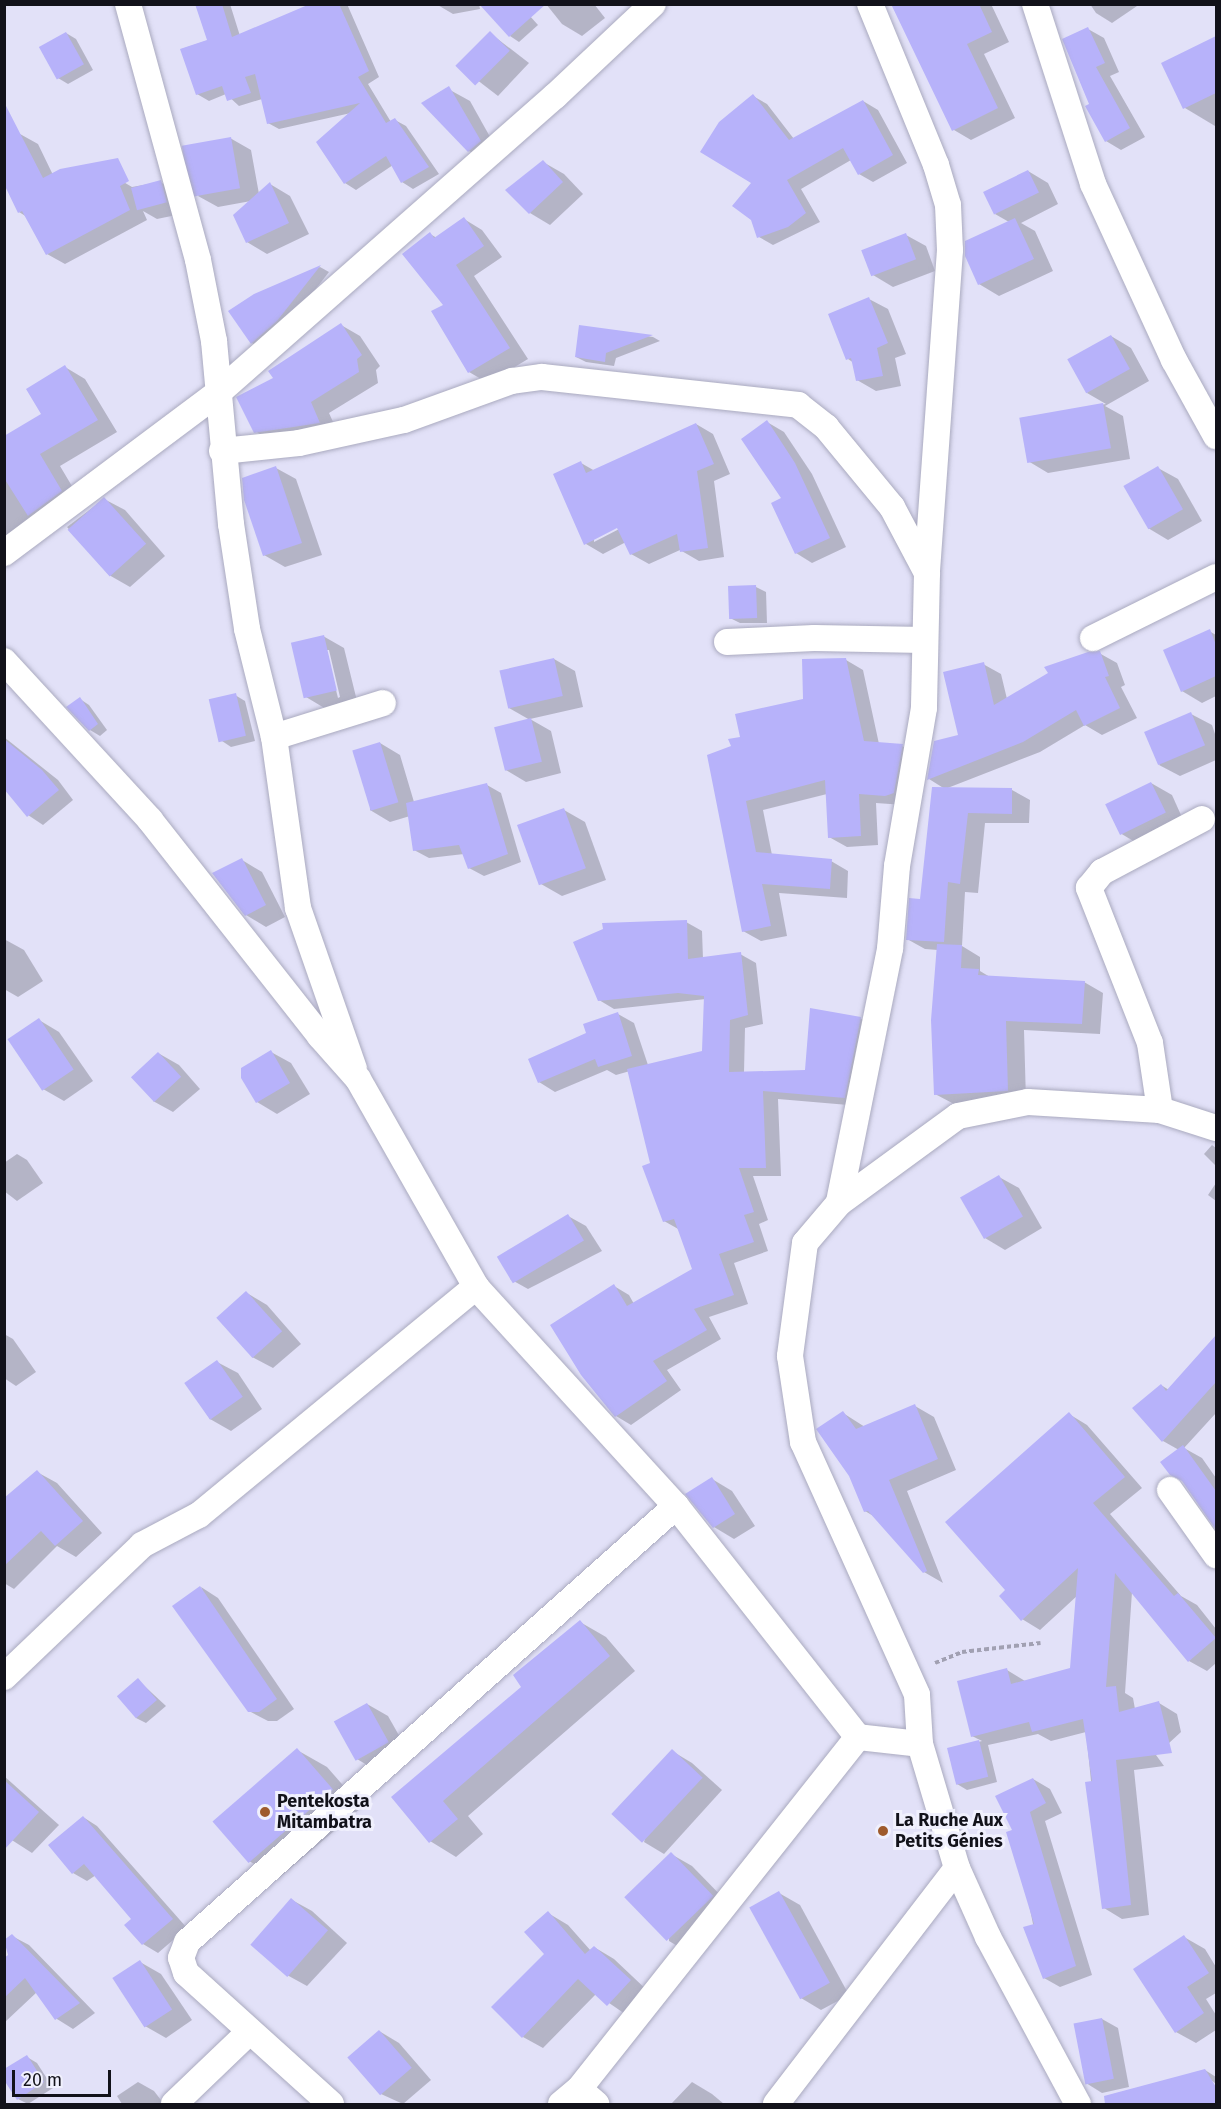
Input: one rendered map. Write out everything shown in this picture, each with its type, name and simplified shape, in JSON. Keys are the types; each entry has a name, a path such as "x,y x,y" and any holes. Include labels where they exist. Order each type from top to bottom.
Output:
{"street":[{"path":"128,4 198,260 214,341 222,451 247,629 274,738 298,908 358,1079"},
{"path":"4,553 218,393 555,96 653,4"},
{"path":"839,1203 890,949 897,866 924,708 927,573 950,249 948,205 936,165 870,4"},
{"path":"1035,4 1093,184 1174,360 1216,436"},
{"path":"222,451 299,443 404,420 512,381 542,377 798,405 826,427 892,507 927,573"},
{"path":"1093,638 1216,577"},
{"path":"727,642 813,638 925,640"},
{"path":"4,661 150,820 358,1079 476,1287 676,1506 858,1737 920,1744"},
{"path":"274,738 382,704"},
{"path":"1160,1110 1150,1043 1089,888 1102,873 1203,819"},
{"path":"1078,2104 988,1937 957,1868 920,1744 917,1695 910,1673 803,1442 790,1356 806,1243 839,1203 958,1116 1028,1102 1160,1110 1216,1128"},
{"path":"4,1677 142,1545 199,1515 476,1287"},
{"path":"1170,1490 1216,1555"},
{"path":"331,2104 186,1973 181,1958 186,1942 676,1506"},
{"path":"579,2099 858,1737"},
{"path":"776,2104 957,1868"},
{"path":"174,2104 250,2031"}],"path":[{"path":"910,1673 962,1652 1040,1643"}],"building":[{"path":"195,4 222,4 232,37 310,4 339,4 369,71 358,77 386,123 395,118 429,167 401,183 386,156 344,184 316,142 360,103 267,124 255,74 245,77 251,93 227,101 222,86 196,95 180,49 207,40"},
{"path":"479,4 546,4 509,37"},
{"path":"891,4 979,4 992,32 967,44 998,108 952,131"},
{"path":"1088,27 1105,63 1096,67 1130,128 1105,142 1085,106 1089,104 1062,39"},
{"path":"490,31 510,51 475,85 455,66"},
{"path":"66,32 84,64 57,79 39,47"},
{"path":"1216,36 1216,93 1183,109 1161,63"},
{"path":"449,86 481,141 468,152 421,103"},
{"path":"753,94 789,140 863,100 893,155 858,175 843,148 787,180 806,213 788,227 757,238 751,220 732,206 751,183 700,152 719,122"},
{"path":"4,102 43,178 60,169 118,158 129,181 120,186 130,210 46,255 22,211 18,213 4,184"},
{"path":"231,137 240,188 191,197 182,146"},
{"path":"543,160 563,182 529,214 505,190"},
{"path":"1028,170 1039,192 994,214 983,192"},
{"path":"161,180 167,202 137,210 131,188"},
{"path":"270,182 289,223 246,243 233,215"},
{"path":"464,217 484,246 456,265 510,348 468,373 431,311 443,305 402,254 430,232 434,238"},
{"path":"1015,218 1034,259 978,285 965,256 965,241"},
{"path":"906,233 916,259 871,276 861,250"},
{"path":"321,265 277,321 251,344 228,311 254,294"},
{"path":"869,297 888,343 877,348 883,376 856,381 851,358 846,360 828,314"},
{"path":"341,323 362,355 357,359 359,372 311,402 320,423 254,433 236,397 273,378 268,371"},
{"path":"579,325 653,335 606,353 605,362 575,357"},
{"path":"1111,335 1130,369 1086,393 1067,359"},
{"path":"65,365 98,420 40,454 62,491 28,516 4,478 4,436 41,414 26,389"},
{"path":"1103,403 1111,448 1027,463 1019,418"},
{"path":"767,420 795,463 830,538 795,554 771,503 781,498 741,439"},
{"path":"696,423 714,464 697,471 708,548 680,552 677,534 630,555 617,528 584,545 553,474 581,461 586,473"},
{"path":"276,466 302,543 263,556 244,500 242,478"},
{"path":"1158,466 1183,509 1148,529 1123,486"},
{"path":"104,497 146,544 110,577 68,530"},
{"path":"756,585 757,618 729,619 728,586"},
{"path":"1210,629 1216,645 1216,676 1181,692 1163,650"},
{"path":"324,635 337,691 304,698 291,643"},
{"path":"1100,651 1109,676 1105,677 1120,708 1084,726 1076,710 1023,742 927,780 934,741 958,735 943,672 984,662 994,705 1048,673 1044,667 1088,652"},
{"path":"554,658 563,696 508,709 499,671"},
{"path":"846,658 864,741 903,744 894,793 885,796 859,794 861,836 828,838 825,780 746,801 756,852 832,859 830,889 762,884 771,926 742,932 707,755 731,746 728,739 740,737 735,714 803,699 802,659"},
{"path":"236,693 246,736 219,742 209,699"},
{"path":"80,697 98,724 89,731 66,707"},
{"path":"1191,712 1205,745 1158,765 1144,732"},
{"path":"531,718 542,762 505,771 494,727"},
{"path":"4,739 42,770 59,790 27,817 4,789"},
{"path":"380,742 398,802 371,811 352,750"},
{"path":"1151,782 1166,813 1120,835 1105,804"},
{"path":"487,783 508,854 468,869 459,845 413,851 406,803"},
{"path":"932,787 1012,788 1012,814 968,813 960,884 948,882 944,942 906,940 909,898 920,899"},
{"path":"564,808 586,868 539,885 517,825"},
{"path":"242,858 266,905 245,916 212,873"},
{"path":"687,920 688,959 741,952 748,1015 730,1020 729,1072 805,1070 810,1008 861,1017 845,1098 763,1091 766,1168 739,1168 754,1212 744,1215 754,1242 719,1254 734,1295 694,1309 707,1330 653,1361 667,1381 615,1417 581,1375 550,1325 614,1284 627,1306 692,1269 674,1219 663,1222 642,1166 650,1163 627,1069 702,1051 704,996 678,993 598,1001 573,942 603,929 602,923"},
{"path":"937,944 962,945 961,968 979,969 978,975 1085,981 1082,1024 1006,1021 1008,1091 934,1095 931,1020"},
{"path":"618,1012 632,1056 598,1067 595,1059 538,1083 528,1059 586,1033 583,1024"},
{"path":"39,1018 74,1069 42,1091 7,1039"},
{"path":"271,1050 290,1083 256,1103 241,1078 241,1068"},
{"path":"158,1052 181,1077 154,1102 131,1077"},
{"path":"999,1175 1023,1217 984,1239 960,1198"},
{"path":"568,1214 584,1241 513,1283 497,1257"},
{"path":"246,1291 282,1331 252,1358 216,1318"},
{"path":"1216,1335 1216,1382 1162,1442 1132,1408 1161,1384 1166,1391"},
{"path":"217,1360 243,1397 210,1420 184,1383"},
{"path":"915,1404 938,1459 889,1480 927,1571 923,1573 868,1511 864,1512 849,1476 816,1429 843,1411 856,1429"},
{"path":"1069,1412 1125,1477 1093,1503 1174,1596 1178,1593 1216,1638 1188,1662 1115,1573 1106,1687 1116,1686 1119,1712 1159,1701 1172,1753 1116,1760 1131,1905 1102,1909 1085,1782 1092,1781 1083,1719 1032,1732 1029,1722 971,1737 957,1681 1007,1668 1011,1684 1070,1668 1078,1568 1021,1621 999,1596 1005,1590 945,1522"},
{"path":"1183,1445 1216,1491 1216,1530 1182,1481 1170,1475 1160,1462"},
{"path":"37,1470 83,1521 55,1546 41,1531 4,1566 4,1498"},
{"path":"712,1477 735,1514 713,1528 685,1494"},
{"path":"200,1586 277,1699 259,1712 248,1712 172,1606"},
{"path":"580,1620 610,1656 443,1801 458,1819 429,1843 391,1797 521,1687 513,1675"},
{"path":"138,1678 157,1700 136,1718 117,1696"},
{"path":"367,1703 389,1742 356,1761 334,1721"},
{"path":"979,1740 988,1777 956,1785 947,1748"},
{"path":"297,1748 333,1790 249,1863 212,1821"},
{"path":"672,1749 703,1778 642,1843 611,1814"},
{"path":"1033,1778 1046,1803 1030,1812 1076,1966 1043,1979 1023,1927 1034,1924 1006,1832 1012,1830 995,1796"},
{"path":"4,1780 39,1812 4,1850"},
{"path":"83,1816 173,1919 142,1945 124,1925 131,1919 84,1864 72,1874 48,1845"},
{"path":"671,1852 713,1896 667,1941 624,1897"},
{"path":"779,1891 830,1983 800,1999 749,1907"},
{"path":"291,1898 328,1930 287,1977 250,1945"},
{"path":"548,1911 585,1954 594,1946 631,1980 607,2006 578,1979 522,2038 491,2007 544,1954 524,1932"},
{"path":"12,1934 80,2003 55,2020 25,1978 4,1998 4,1958 8,1955 4,1940"},
{"path":"1184,1935 1209,1973 1187,1987 1204,2013 1175,2033 1133,1969"},
{"path":"140,1960 172,2009 144,2027 112,1978"},
{"path":"1102,2018 1114,2079 1085,2084 1074,2024"},
{"path":"379,2030 412,2068 380,2095 347,2058"},
{"path":"27,2055 44,2082 17,2100 4,2080 4,2069"},
{"path":"1205,2069 1216,2087 1216,2104 1105,2104 1104,2096"}],"place":[{"name":"Pentekosta Mitambatra","path":"265,1812"},
{"name":"La Ruche Aux Petits Génies","path":"883,1831"}]}
